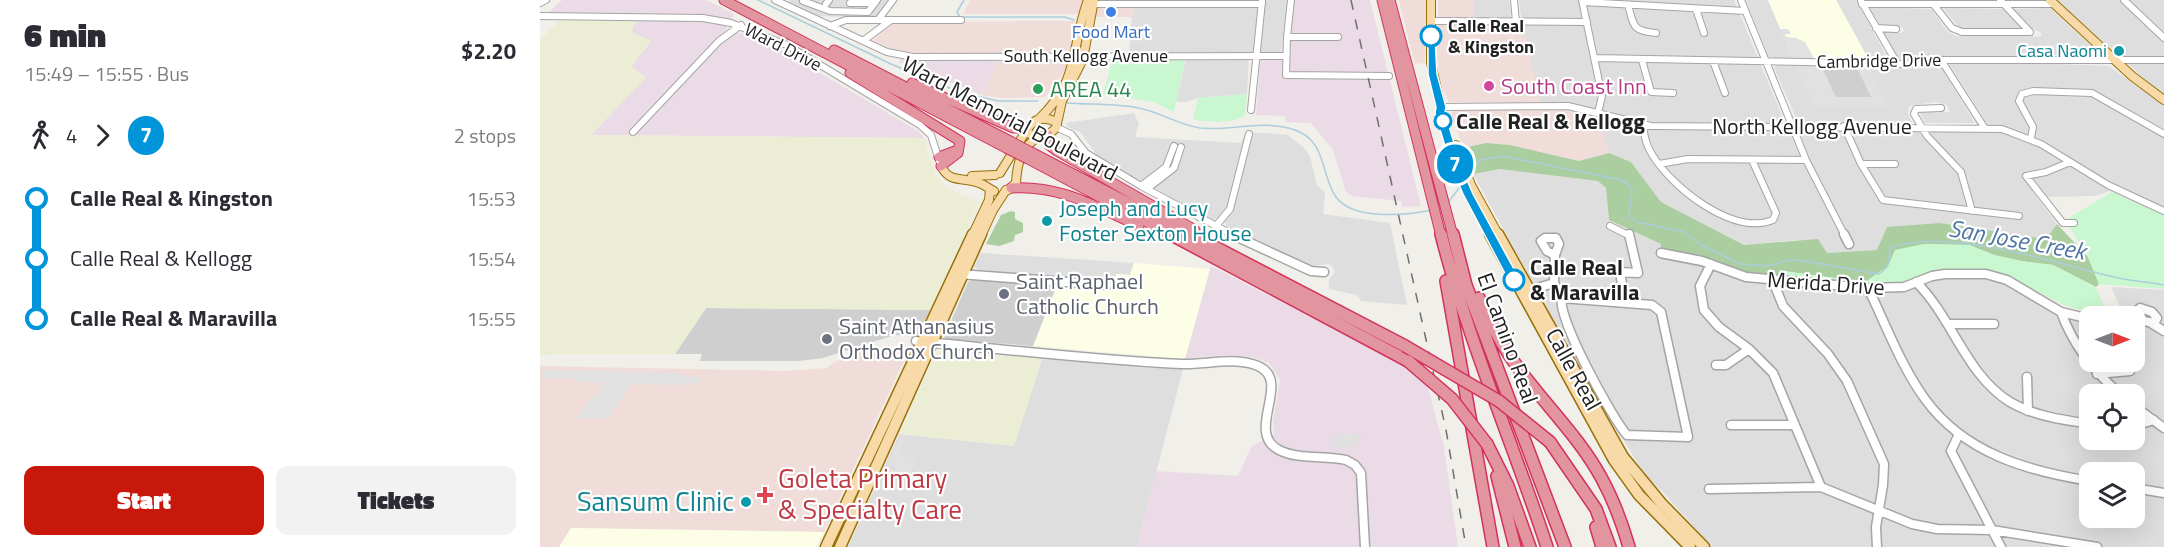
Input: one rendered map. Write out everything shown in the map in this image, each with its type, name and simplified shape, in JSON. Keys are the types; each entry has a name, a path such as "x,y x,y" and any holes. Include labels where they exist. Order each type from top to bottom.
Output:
{"highway":[{"name":"Ward Memorial Boulevard","path":"724,0 823,48"},
{"name":"Ward Memorial Boulevard","path":"738,0 823,48 1029,156 1245,264 1488,391 1522,416 1550,442 1584,492"},
{"name":"El Camino Real","path":"1382,0 1440,213 1446,257 1470,334 1522,470 1547,547"},
{"name":"El Camino Real","path":"1390,0 1436,198"},
{"path":"823,48 1013,128 1026,130"},
{"path":"823,48 826,58 961,143 960,152 942,165"},
{"path":"1050,131 1049,145 1057,151 1181,222 1245,264"},
{"name":"Ward Memorial Boulevard","path":"1029,156 1408,361 1439,386 1487,444"},
{"path":"1008,189 1043,188 1074,196 1198,254 1222,262"},
{"name":"El Camino Real","path":"1440,213 1450,226 1477,314 1565,547"},
{"path":"1450,226 1494,334 1587,453 1613,497 1629,547"},
{"path":"1446,257 1445,276 1493,547"},
{"path":"1487,444 1508,513 1515,547"},
{"path":"1487,444 1508,486 1530,547"},
{"path":"1584,492 1602,547"},
{"path":"1584,492 1596,509 1610,547"}],"main road":[{"name":"Calle Real","path":"1431,0 1431,63 1441,107 1440,113 1461,170 1475,192 1614,460 1639,495 1690,547"},
{"path":"1050,131 1054,108 1075,77 1080,56 1081,20 1091,2"},
{"path":"2052,2 2115,60 2164,100"},
{"path":"1039,119 1054,108"},
{"path":"959,274 989,200 988,181 1009,163 1030,122 1049,118 1050,131"},
{"path":"1026,130 1031,135 1050,131"},
{"path":"826,547 924,342 986,222 995,205 1016,183 1018,160 1031,140 1050,131"},
{"path":"942,165 972,177 1010,173 1016,177"},
{"path":"942,165 946,175 952,178 978,182 997,192 1008,189"},
{"name":"Calle Real","path":"1526,293 1623,457 1661,503 1704,547"},
{"path":"840,547 924,342"}],"street":[{"path":"540,3 546,0"},
{"name":"South Kellogg Avenue","path":"775,0 887,52 913,57 1286,56"},
{"path":"878,20 893,0"},
{"path":"1291,0 1284,73 1288,76 1389,75"},
{"path":"1514,0 1516,22"},
{"path":"1741,0 1806,160 1849,244"},
{"path":"1934,5 1956,31 2032,32 2000,0"},
{"path":"2124,0 2164,38"},
{"path":"790,8 802,1 830,11 868,12 876,1"},
{"path":"850,4 876,1"},
{"path":"1598,113 1602,99 1582,1 1745,11"},
{"path":"1091,2 1262,2 1251,110"},
{"path":"1861,2 2006,6 2052,2"},
{"path":"1861,2 1897,63"},
{"path":"1628,4 1635,28 1641,32 1656,33"},
{"path":"1696,9 1704,33"},
{"name":"Ward Drive","path":"540,16 703,18 759,31 920,125 931,135 942,165"},
{"path":"830,26 846,20 961,20"},
{"path":"863,41 881,30 891,20"},
{"path":"1431,21 1587,22"},
{"path":"633,132 718,41 741,25"},
{"path":"1876,28 1896,29"},
{"path":"1287,38 1338,37"},
{"name":"Cambridge Drive","path":"1594,58 1897,63 1941,60 2164,60"},
{"path":"1642,60 1651,92 1673,93"},
{"path":"1941,60 1984,127"},
{"path":"1713,61 1725,93"},
{"path":"2031,138 2032,127 2019,101 2022,94 2033,91 2092,93 2164,134"},
{"name":"North Kellogg Avenue","path":"1441,107 1564,106 1643,125 1984,127 2012,131 2031,138 2115,189 2164,210"},
{"path":"1941,108 1916,109 1914,114 1921,127 1961,172 1972,211"},
{"path":"1643,125 1645,141 1659,164 1680,187 1726,217 1744,224 1768,223 1773,220 1776,213 1752,160"},
{"path":"1844,126 1861,164 1883,200 2019,216"},
{"path":"1050,131 1071,134 1086,153 1215,227 1311,271 1324,272"},
{"path":"1215,227 1230,209 1249,134"},
{"path":"1144,188 1174,168 1178,147"},
{"path":"1659,164 1688,159 1806,160"},
{"path":"2070,162 2026,176 2063,223 2074,223"},
{"path":"1861,164 1895,164"},
{"path":"1610,226 1630,235 1638,273 1620,272 1625,303"},
{"name":"Merida Drive","path":"1661,254 1711,264 1746,277 1868,288 1887,289 1945,274 1986,274 2007,280 2061,312 2079,316"},
{"path":"1555,255 1555,285 1562,298 1560,304 1566,322 1606,405 1622,432 1627,435 1688,437 1661,312 1652,305 1562,298"},
{"path":"1711,264 1700,286 1704,310 1719,327 1749,349 1777,379 1821,488"},
{"path":"959,274 1107,285"},
{"path":"1773,281 1783,306 1828,354 1847,381 1884,464 1886,477 1877,547"},
{"path":"1916,282 1939,305 1978,373 1994,392 2028,411 2079,422"},
{"path":"1526,293 1555,285"},
{"path":"1868,288 1924,398 1959,434 1976,446 2025,469 2040,474 2079,479"},
{"path":"2145,309 2149,310 2153,320 2164,331"},
{"path":"2061,312 2072,339 2097,374 2108,384"},
{"path":"2153,320 2164,327"},
{"path":"1949,324 1994,324"},
{"path":"924,342 1182,364 1215,362 1256,364 1265,370 1271,382 1265,433 1274,448 1287,454 1348,460 1359,468 1365,547"},
{"path":"1716,365 1726,365 1749,349"},
{"path":"2097,374 2114,372"},
{"path":"2027,377 2028,411"},
{"path":"2145,414 2164,429"},
{"path":"2145,423 2154,420"},
{"path":"1731,425 1795,425"},
{"path":"1959,434 1952,451 2001,547"},
{"path":"1709,489 1821,488 1912,524 1937,529 1992,530 2097,547"},
{"path":"2145,490 2164,493"}],"shaded area":[{"path":"562,0 706,0 734,14 725,31 756,35 918,131 924,138 590,135 646,77 631,67 651,41 632,33 633,26 644,15 547,14"},
{"path":"791,0 889,0 875,18 819,16 787,3"},
{"path":"970,0 1137,0 1132,17 1094,17 1094,14 963,14"},
{"path":"1137,0 1287,0 1281,53 1249,53 1247,94 1176,102 1187,53 1129,53 1132,17"},
{"path":"1287,0 1370,0 1421,206 1403,207 1401,201 1352,196 1346,192 1333,150 1311,123 1285,122 1285,116 1256,115 1260,60 1281,58"},
{"path":"1399,0 1426,0 1425,63 1415,64"},
{"path":"1438,0 1473,0 1473,19 1438,17"},
{"path":"1473,0 1509,0 1511,19 1473,19"},
{"path":"1519,0 1734,0 1788,130 1992,131 1947,60 2109,66 2164,106 2164,207 2112,190 2095,196 2037,197 2057,224 2046,239 1940,223 1877,250 1827,253 1797,240 1744,245 1661,202 1631,162 1609,153 1596,117 1579,112 1542,110 1522,24"},
{"path":"1746,0 1768,0 1793,59 1769,57"},
{"path":"1768,0 1836,0 1869,60 1793,59"},
{"path":"1836,0 1856,0 1888,59 1869,60"},
{"path":"2056,0 2164,0 2164,94 2157,90"},
{"path":"1869,7 1931,9 1948,32 1956,36 2028,35 2037,37 2042,36 2040,32 2033,29 2013,9 2050,8 2101,55 2095,57 1937,56 1902,60 1897,57 1883,31 1901,33 1904,31 1903,28 1880,25"},
{"path":"1943,8 2003,9 2023,28 1960,29"},
{"path":"560,20 638,21 633,26 632,33 651,40 631,67 646,78 591,135 924,138 935,174 947,187 980,202 930,310 706,308 675,354 540,355 540,40"},
{"path":"1075,21 1071,51 1068,52 921,54 891,49 873,40 895,22"},
{"path":"1522,24 1541,103 1449,102 1440,81 1437,60 1438,25"},
{"path":"1780,29 1788,29 1791,34 1785,34 1786,37 1805,42 1814,59 1793,59"},
{"path":"901,59 914,61 998,60 982,95 898,62"},
{"path":"1066,59 1069,61 1063,73 1045,97 1001,98 982,95 998,60"},
{"path":"1938,63 1975,123 1925,123 1919,111 1950,112 1947,105 1935,102 1909,106 1908,113 1912,123 1798,122 1774,68 1777,65 1796,66 1814,106 1888,106 1868,66"},
{"path":"1796,66 1868,66 1889,106 1814,106"},
{"path":"1796,66 1821,66 1836,97 1871,97 1856,66 1868,66 1889,106 1814,106"},
{"path":"1454,110 1559,110 1597,117 1609,153 1579,161 1510,145 1486,143 1463,148 1451,113"},
{"path":"1134,113 1139,124 1135,137 1241,143 1246,132 1288,135 1310,156 1317,186 1325,192 1323,214 1390,223 1407,305 1361,301 1357,295 1329,289 1329,279 1335,272 1332,266 1328,264 1312,266 1226,227 1226,224 1217,219 1213,220 1099,158 1080,132 1068,127 1066,123"},
{"path":"1500,169 1598,181 1606,188 1609,220 1661,244 1846,285 1932,276 1994,276 2061,312 2079,316 2079,372 2145,372 2145,306 2120,306 2111,287 2164,290 2164,547 1712,547 1661,490 1646,477 1583,373 1473,174"},
{"path":"980,253 1134,263 1130,275 1117,274 1114,279 1101,280 980,270 974,267"},
{"path":"1134,263 1210,269 1185,359 1033,346 1057,285 1109,290 1115,285 1116,274 1130,275"},
{"path":"1211,266 1401,363 1426,381 1444,447 1458,547 1137,547 1156,471 1238,476 1252,446 1274,434 1273,421 1280,380 1269,363 1253,357 1224,355 1185,359"},
{"path":"972,280 1057,285 1033,346 944,337 968,282"},
{"path":"706,308 930,310 917,337 895,335 823,358 799,361 700,361 702,354 675,354"},
{"path":"941,351 1042,359 1014,446 899,434 936,353"},
{"path":"859,352 908,352 824,532 571,528 559,547 540,547 540,366 785,371 827,368"},
{"path":"1042,359 1183,369 1137,547 848,547 899,434 1014,446"},
{"path":"545,370 682,373 680,376 701,377 698,383 683,385 633,384 635,380 629,380 633,382 607,419 576,418 591,397 596,397 604,383 577,382 578,379 540,378"},
{"path":"1333,433 1362,435 1354,446 1332,447"},
{"path":"900,439 905,439 898,455 911,456 910,459 916,460 906,482 896,482 897,479 892,478 897,467 887,465"},
{"path":"571,528 824,532 816,547 559,547"}],"green space":[{"path":"1113,59 1185,59 1174,112 1154,102 1103,94"},
{"path":"1247,94 1245,115 1240,118 1220,122 1193,120 1198,98"},
{"path":"1486,143 1510,145 1579,161 1609,153 1631,162 1661,202 1744,245 1818,239 1827,253 1877,250 1887,227 1940,223 2046,239 2057,224 2088,257 2099,284 2096,287 2053,265 1994,255 1969,245 1923,244 1865,282 1783,271 1773,281 1661,259 1661,244 1609,220 1606,188 1598,181 1500,169 1473,174 1463,148"},
{"path":"2112,192 2164,215 2164,289 2099,284 2088,257 2065,220"},
{"path":"1011,211 1015,212 1015,219 1023,223 1023,232 1015,235 1014,241 999,246 986,244 1001,215"},
{"path":"1923,244 1969,245 1994,255 2053,265 2096,287 2104,306 2074,308 1996,271 1994,276 1945,274 1904,287 1773,281 1783,271 1865,282 1888,266 1895,250"}],"waterway":[{"path":"758,0 891,64 957,91 998,101 1038,101"},
{"path":"964,0 957,12 960,17 1065,17 1074,20"},
{"name":"San Jose Creek","path":"1066,103 1134,107 1200,128 1272,125 1295,130 1313,142 1322,159 1331,188 1344,205 1367,213 1381,214 1432,210"},
{"name":"San Jose Creek","path":"1470,172 1480,160 1503,156 1617,179 1628,184 1632,190 1629,216 1637,222 1684,232 1701,245 1741,264 1767,266 1790,260 1804,261 1879,274 1887,267 1891,247 1916,242 1944,242 2002,249 2120,278 2164,285"},
{"name":"San Jose Creek","path":"1447,204 1462,184"}],"railway":[{"path":"1351,0 1446,430 1466,547"}],"bus line":[{"name":"7","path":"1431,36 1432,74 1441,107 1440,113 1456,166 1468,194 1514,280"}],"place":[{"name":"Food Mart","path":"1111,12"},
{"name":"Calle Real & Kingston","path":"1431,36"},
{"name":"Casa Naomi","path":"2119,51"},
{"name":"South Coast Inn","path":"1489,86"},
{"name":"AREA 44","path":"1038,89"},
{"name":"Calle Real & Kellogg","path":"1443,121"},
{"name":"Joseph and Lucy Foster Sexton House","path":"1047,221"},
{"name":"Calle Real & Maravilla","path":"1514,280"},
{"name":"Saint Raphael Catholic Church","path":"1004,294"},
{"name":"Saint Athanasius Orthodox Church","path":"827,339"},
{"name":"Goleta Primary & Specialty Care","path":"765,495"},
{"name":"Sansum Clinic","path":"746,502"}]}
